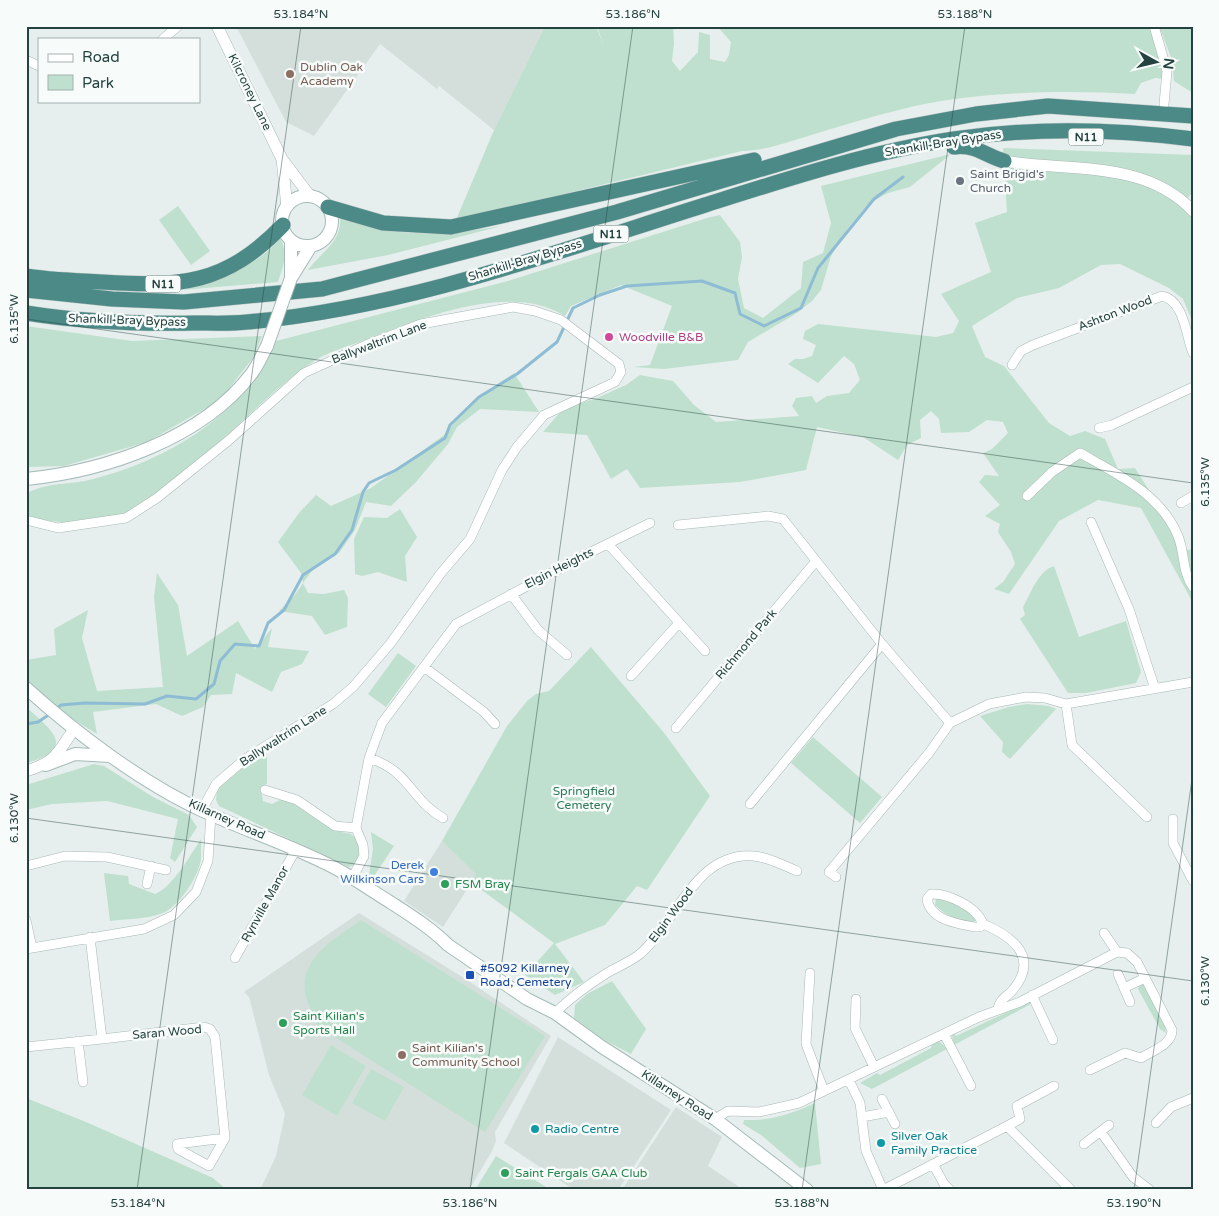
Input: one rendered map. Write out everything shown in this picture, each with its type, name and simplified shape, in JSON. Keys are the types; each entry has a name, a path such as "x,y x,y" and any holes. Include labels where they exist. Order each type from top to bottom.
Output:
{"highway":[{"name":"N11","path":"1048,106 1073,102 1193,106"},
{"name":"Shankill-Bray Bypass","path":"26,290 112,299 184,302 322,289 617,212 896,129 976,114 1048,106 1193,116"},
{"name":"N11","path":"328,207 383,223 451,227 744,164 786,151 896,129"},
{"name":"Shankill-Bray Bypass","path":"26,313 124,322 246,322 371,303 538,257 779,182 905,147 979,136 1056,130 1134,132 1193,140"},
{"name":"N11","path":"1004,161 999,157 1000,147 1002,143 1012,140 1114,137 1193,140"},
{"name":"N11","path":"538,257 570,254 877,161 937,149 968,146 1004,161"},
{"name":"N11","path":"26,276 45,279 144,285 183,283 212,275 242,261 261,248 283,225"}],"main road":[{"path":"291,278 292,240 283,225 286,207 299,197 310,196 319,199 328,207 332,221 331,229 323,241 311,246 302,245 292,240"},
{"path":"26,478 76,472 112,462 150,447 194,424 236,391 253,371 267,346 291,278 311,246"},
{"name":"Killarney Road","path":"26,688 69,725 112,756 206,812 295,850 352,878 437,934 448,945 527,999 543,1005 602,1047 715,1119 808,1190"},
{"path":"46,765 75,754 112,756"}],"street":[{"path":"164,38 178,26"},
{"name":"Kilcroney Lane","path":"217,26 282,159 310,196"},
{"path":"1154,26 1168,70 1164,104"},
{"path":"26,60 38,66"},
{"name":"Kilcroney Lane","path":"282,159 286,207"},
{"path":"1004,161 1133,175 1167,190 1193,211"},
{"name":"Ashton Wood","path":"1012,365 1021,351 1033,345 1162,296 1167,297 1176,306 1193,353"},
{"name":"Ballywaltrim Lane","path":"26,520 58,528 126,518 156,498 228,440 304,373 406,329 453,317 513,308 535,311 562,320 619,364 621,372 615,382 544,415 517,447 502,470 470,539 441,573 390,644 353,687 333,704 245,759 216,784 206,812"},
{"path":"1099,428 1111,426 1193,387"},
{"path":"1027,496 1052,472 1080,453 1126,479 1156,502 1178,536 1187,579 1193,587"},
{"path":"1181,503 1193,496"},
{"path":"678,525 768,516 783,519 882,644 950,723"},
{"path":"1092,522 1129,609 1155,689"},
{"name":"Elgin Heights","path":"352,878 364,856 363,845 356,828 369,758 382,723 456,624 650,523"},
{"name":"Elgin Heights","path":"608,544 705,651"},
{"name":"Richmond Park","path":"676,728 816,561"},
{"name":"Elgin Heights","path":"511,594 538,630 567,655"},
{"path":"631,676 678,623"},
{"path":"750,804 882,644"},
{"path":"424,667 484,712 495,724"},
{"path":"836,877 830,872 929,753 950,723 989,704 1026,697 1045,698 1066,704 1193,682"},
{"path":"1066,704 1072,745 1147,817"},
{"path":"26,770 46,765 58,753 69,725"},
{"path":"369,758 386,763 399,773 428,809 443,818"},
{"path":"265,790 297,800 335,826 356,828"},
{"path":"26,920 29,948 144,929 174,916 196,892 208,861 206,812"},
{"path":"1173,820 1173,843 1193,881"},
{"name":"Rynville Manor","path":"235,958 295,850"},
{"path":"26,866 65,856 107,857 166,870"},
{"name":"Elgin Wood","path":"555,1013 567,1001 639,955 652,941 694,885 721,862 734,856 755,856 797,871"},
{"path":"147,884 151,866"},
{"path":"983,924 980,927 975,927 943,918 933,912 928,899 931,894 948,896 976,914 983,924 1003,932 1016,943 1022,952 1024,966 1020,980 1001,1000 998,1009"},
{"path":"1104,933 1117,952"},
{"path":"90,937 102,1039"},
{"path":"715,1119 728,1111 759,1112 783,1108 849,1080 998,1009 1032,996 1117,952 1127,953 1137,962 1172,1030 1172,1037 1168,1042 1141,1058 1125,1053 1090,1070"},
{"path":"810,973 806,1044 824,1091"},
{"path":"1118,974 1130,1002"},
{"path":"1124,988 1145,978"},
{"path":"1032,996 1053,1040"},
{"path":"856,999 855,1028 874,1067"},
{"name":"Saran Wood","path":"26,1047 204,1027 215,1036 225,1138"},
{"path":"944,1034 971,1086"},
{"path":"78,1042 82,1082"},
{"path":"849,1080 860,1103 866,1151 883,1190 1020,1119 1017,1106 1054,1086"},
{"path":"1156,1123 1171,1107 1193,1098"},
{"path":"882,1099 895,1124"},
{"path":"862,1117 889,1112"},
{"path":"1084,1144 1109,1125"},
{"path":"1007,1126 1071,1190"},
{"path":"1100,1132 1132,1178 1150,1190"},
{"path":"225,1138 209,1166 178,1149 177,1144 225,1138"},
{"path":"933,1164 944,1184 950,1190"}],"shaded area":[{"path":"236,26 545,26 494,130 439,86 437,89 380,44 314,136 286,122"},
{"path":"442,841 477,874 443,927 404,901"},
{"name":"Saint Kilian's Community School","path":"359,913 464,978 551,1036 495,1132 496,1141 492,1151 469,1190 260,1190 276,1156 285,1114 269,1075 249,997 244,992"},
{"path":"558,1037 671,1110 618,1190 574,1190 504,1143"},
{"path":"676,1107 722,1137 708,1166 744,1190 622,1190"}],"green space":[{"path":"545,26 596,26 604,47 597,26 673,26 672,61 680,71 698,52 699,32 710,35 710,59 725,62 729,55 731,42 717,26 1151,26 1162,62 1164,79 1155,78 1141,83 1135,94 1079,92 1019,93 930,103 758,150 742,151 456,220 494,130"},
{"path":"1159,26 1193,26 1193,93 1174,81 1172,60"},
{"path":"1003,148 1193,155 1193,191 1183,205 1193,217 1193,323 1183,299 1169,288 1120,264 1101,265 1059,288 1017,298 972,326 985,357 1004,366 1049,423 1070,436 1085,431 1105,439 1118,469 1135,468 1187,550 1193,549 1193,603 1141,508 1098,500 1059,521 1009,594 994,589 1003,582 1015,564 1011,552 998,532 1000,524 985,516 1000,505 979,482 985,475 999,476 983,453 992,449 1008,433 1003,422 987,420 969,432 941,433 939,419 931,411 920,420 921,438 907,445 898,460 863,437 817,427 806,470 740,482 640,488 627,469 611,479 587,435 543,432 563,409 597,398 626,385 640,375 673,381 694,405 716,422 799,416 792,406 796,398 812,396 816,403 827,396 849,393 860,380 854,364 844,356 818,383 788,364 795,359 812,356 816,345 803,339 805,331 818,324 936,337 953,333 959,321 941,294 991,272 975,223 1007,212"},
{"path":"951,154 910,187 888,193 868,204 849,227 831,256 821,290 812,301 797,313 748,342 738,360 664,369 633,367 650,365 672,306 621,285 571,306 565,316 543,306 518,302 465,307 411,322 333,351 316,360 281,386 226,436 164,487 131,510 102,520 81,522 47,521 26,517 26,494 33,490 41,487 85,481 121,471 149,460 201,431 224,412 244,391 262,367 276,341 508,281 707,218 720,215 740,242 742,257 738,279 744,308 763,318 801,288 803,262 823,253 831,223 821,186"},
{"path":"178,206 210,251 191,265 159,220"},
{"path":"340,215 380,229 400,232 461,232 502,226 388,255 308,270 335,239 340,224"},
{"path":"280,238 285,255 278,282 169,291 214,280 244,267 270,249"},
{"path":"26,326 132,341 262,336 253,358 220,400 147,442 64,466 26,467"},
{"path":"514,373 539,412 480,409 457,427 448,444 416,482 391,506 366,502 355,530 339,553 314,568 303,583 301,573 278,542 299,513 316,495 331,506 371,488 444,435 474,400"},
{"path":"400,509 417,537 405,556 407,582 378,572 362,576 355,574 354,539 364,517 387,518"},
{"path":"1054,566 1079,637 1126,621 1141,672 1136,683 1086,693 1068,693 1020,619 1025,615 1023,607 1039,577"},
{"path":"157,573 178,605 187,656 238,621 255,649 272,628 268,647 309,651 302,664 281,672 272,692 236,673 232,694 211,695 203,707 182,716 156,704 93,712 97,734 53,707 26,680 26,660 56,655 54,629 88,610 82,638 97,691 163,687 154,597"},
{"path":"303,583 308,593 324,594 344,590 348,598 347,627 325,635 312,616 279,611 294,596"},
{"name":"Springfield Cemetery","path":"591,647 665,734 710,796 647,890 637,886 605,925 555,944 584,982 555,995 525,975 554,943 472,883 476,874 442,841 507,726 527,701 536,694 549,691"},
{"path":"398,653 416,666 386,707 368,694"},
{"path":"1027,704 1049,706 1056,709 1010,759 1002,752 1003,742 980,716 1009,707"},
{"path":"26,707 51,731 56,745 52,752 42,758 26,763"},
{"path":"813,737 882,797 860,823 791,763"},
{"path":"262,752 267,755 267,783 261,790 263,801 272,804 282,799 291,802 332,830 351,834 360,842 362,854 354,865 349,867 219,806 216,800 217,789"},
{"path":"94,764 104,766 153,797 189,815 197,827 175,862 170,858 178,819 107,801 52,804 26,810 26,785"},
{"path":"371,832 394,846 372,879 369,875 373,849"},
{"path":"201,839 201,859 196,874 192,883 174,906 154,916 110,921 104,873 128,876 129,884 155,894 161,891 174,878"},
{"path":"940,898 958,905 975,918 976,921 960,921 943,912 935,905 936,899"},
{"path":"361,920 545,1036 485,1132 317,1026 306,997 305,983 307,971 320,951"},
{"path":"612,981 646,1029 631,1054 606,1041 574,1018 575,1005 587,994"},
{"path":"1140,983 1144,985 1165,1025 1166,1033 1160,1029 1138,989"},
{"path":"1031,1001 1033,1003 954,1045 952,1035 955,1034 956,1036"},
{"path":"939,1041 947,1049 872,1089 860,1083 877,1073 880,1075 931,1048 932,1044"},
{"path":"331,1045 366,1066 337,1116 302,1095"},
{"path":"371,1069 404,1087 385,1121 352,1103"},
{"path":"26,1098 86,1122 213,1178 227,1190 26,1190"},
{"path":"815,1103 821,1164 800,1168 761,1135 743,1124 744,1120 781,1116"},
{"name":"Saint Fergals GAA Club","path":"496,1156 551,1190 475,1190"}],"waterway":[{"path":"55,710 61,705 85,703 145,704 167,696 196,699 214,684 220,661 235,644 259,646 268,623 284,610 303,575 335,554 352,530 363,492 369,483 396,470 445,438 450,425 479,397 517,374 557,342 573,308 600,295 627,286 702,281 735,293 740,314 764,326 801,308 818,268 874,199 903,177"},
{"path":"26,724 38,722 50,714"}],"place":[{"name":"Dublin Oak Academy","path":"290,74"},
{"name":"Saint Brigid's Church","path":"960,181"},
{"name":"Woodville B&B","path":"609,337"},
{"name":"Derek Wilkinson Cars","path":"434,872"},
{"name":"FSM Bray","path":"445,884"},
{"name":"#5092 Killarney Road, Cemetery","path":"470,975"},
{"name":"Saint Kilian's Sports Hall","path":"283,1023"},
{"name":"Saint Kilian's Community School","path":"402,1055"},
{"name":"Radio Centre","path":"535,1129"},
{"name":"Silver Oak Family Practice","path":"881,1143"},
{"name":"Saint Fergals GAA Club","path":"505,1173"}]}
